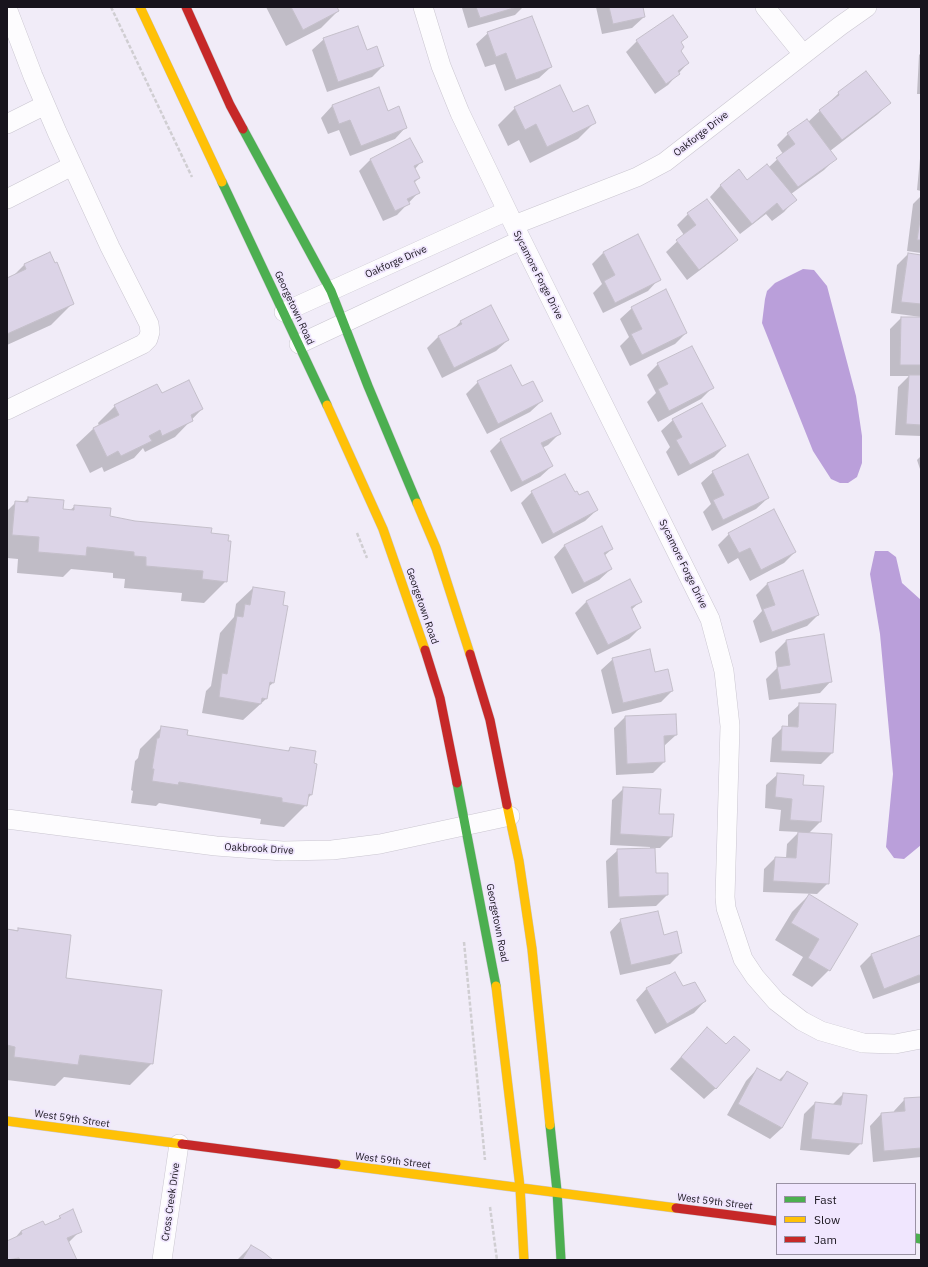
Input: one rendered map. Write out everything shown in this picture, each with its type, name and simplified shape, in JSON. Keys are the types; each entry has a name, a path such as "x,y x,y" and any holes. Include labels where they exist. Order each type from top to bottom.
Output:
{"main road":[{"name":"Georgetown Road","path":"140,7 284,312 383,529 418,626 440,698 467,825 494,966 520,1187 524,1260"},
{"path":"186,7 230,105 331,291 436,548 458,614 490,720 510,816 532,949 557,1191 561,1260"},
{"name":"West 59th Street","path":"7,1121 487,1184 557,1191 776,1221"}],"street":[{"name":"Sycamore Forge Drive","path":"423,7 448,87 514,225 702,600 716,640 724,671 730,726 725,897 726,908 743,959 755,977 776,1001 802,1021 821,1032 863,1043 895,1044 921,1039"},
{"path":"765,7 803,54"},
{"name":"Oakforge Drive","path":"284,312 331,291 514,225 637,177 665,162 803,54 867,7"},
{"path":"7,8 45,105 72,166 149,324 150,336 143,344 7,410"},
{"path":"7,124 45,105"},
{"path":"7,199 72,166"},
{"path":"298,344 344,323 514,225"},
{"name":"Oakbrook Drive","path":"7,819 216,846 283,851 332,850 380,844 510,816"},
{"name":"Cross Creek Drive","path":"162,1260 179,1144"}],"path":[{"path":"111,7 192,178"},
{"path":"356,528 370,565"},
{"path":"463,935 487,1184 497,1260"}],"shaded area":[{"path":"803,269 814,270 827,286 856,396 862,436 862,463 857,477 848,483 840,483 831,479 813,451 762,323 767,291 775,283"},
{"path":"875,551 888,551 896,557 902,583 921,600 921,845 904,859 894,858 886,847 893,774 880,634 870,574"}],"building":[{"path":"291,7 337,7 339,11 303,30"},
{"path":"476,7 517,7 480,18"},
{"path":"609,7 643,7 645,17 613,24"},
{"path":"673,15 688,37 681,42 684,47 681,51 689,63 678,71 680,74 666,84 636,40"},
{"path":"532,16 552,67 516,80 506,53 496,57 487,32"},
{"path":"358,26 367,50 377,46 384,66 338,82 323,38"},
{"path":"866,71 891,103 842,140 819,110 839,95 838,92"},
{"path":"560,85 573,112 588,105 596,123 547,147 536,124 525,130 514,107"},
{"path":"379,87 388,111 399,106 407,128 361,146 350,120 339,124 332,105"},
{"path":"807,119 837,159 798,187 776,158 795,144 787,133"},
{"path":"410,138 423,162 414,166 420,178 414,181 420,193 407,199 410,204 395,211 370,159"},
{"path":"767,164 797,200 783,211 777,203 752,224 720,185 739,169 747,180"},
{"path":"707,199 738,240 699,270 676,240 696,225 687,213"},
{"path":"921,214 921,240 917,240"},
{"path":"638,234 661,280 615,303 604,281 615,275 603,252"},
{"path":"50,252 55,263 57,262 74,304 7,334 7,278 26,269 24,264"},
{"path":"908,253 921,255 921,304 901,302"},
{"path":"666,289 687,333 642,355 631,334 642,329 631,307"},
{"path":"491,305 509,340 454,368 438,336 462,324 460,321"},
{"path":"901,317 921,317 921,365 900,365"},
{"path":"692,346 714,388 669,411 658,389 668,384 657,363"},
{"path":"511,365 522,386 533,381 543,401 498,424 477,381"},
{"path":"909,375 921,375 921,425 906,424"},
{"path":"189,380 203,409 191,415 193,421 162,436 160,430 149,436 152,441 121,456 118,451 107,457 93,428 119,415 114,405 157,384 162,393"},
{"path":"702,403 726,446 690,465 676,440 682,437 672,419"},
{"path":"551,413 561,434 541,443 553,466 522,482 500,439"},
{"path":"748,454 769,498 723,520 713,500 724,495 712,471"},
{"path":"565,474 575,492 577,491 579,495 588,491 598,510 553,534 531,491"},
{"path":"28,497 64,500 63,509 74,510 74,505 111,508 110,516 135,521 212,528 211,533 229,535 228,541 231,541 227,582 202,579 203,571 146,566 146,557 134,556 134,552 87,547 86,556 38,552 39,537 12,535 15,501 28,502"},
{"path":"774,509 796,552 761,570 750,548 739,553 728,533"},
{"path":"602,526 613,549 604,553 612,569 584,583 564,545"},
{"path":"803,570 819,615 772,632 763,609 775,605 767,583"},
{"path":"630,579 642,602 631,607 641,628 608,645 586,601"},
{"path":"253,587 285,592 283,605 288,606 274,683 270,682 267,699 262,698 261,704 219,697 222,673 227,674 237,616 243,617 245,604 250,605"},
{"path":"824,634 832,682 781,690 777,667 790,665 786,640"},
{"path":"650,649 655,672 668,669 673,691 623,703 612,658"},
{"path":"799,703 836,704 833,753 781,751 782,726 798,727"},
{"path":"676,714 677,735 664,736 665,762 627,764 625,716"},
{"path":"161,726 188,730 187,735 289,751 290,747 316,751 314,763 317,764 312,795 309,794 307,806 282,802 282,798 179,782 178,785 152,781 154,769 152,769 157,738 159,738"},
{"path":"777,773 804,775 803,785 824,786 821,822 790,820 792,799 775,797"},
{"path":"623,787 661,789 659,814 674,814 672,837 620,834"},
{"path":"798,832 832,834 829,884 773,881 775,857 796,858"},
{"path":"655,848 656,873 668,873 668,895 619,897 617,849"},
{"path":"809,894 858,924 830,971 808,958 819,939 791,923"},
{"path":"658,911 664,935 677,931 682,953 631,965 620,919"},
{"path":"18,928 71,935 66,978 162,990 153,1064 80,1055 78,1065 14,1057 15,1047 7,1045 7,929 18,931"},
{"path":"921,935 921,976 919,975 884,989 871,954"},
{"path":"675,972 683,986 695,982 706,1001 667,1024 646,988"},
{"path":"707,1027 726,1044 734,1036 750,1050 716,1089 681,1057"},
{"path":"757,1068 781,1081 787,1071 808,1083 782,1128 738,1104"},
{"path":"843,1093 867,1095 862,1144 811,1139 815,1102 841,1105"},
{"path":"921,1097 921,1148 884,1151 881,1113 905,1111 904,1098"},
{"path":"73,1209 82,1232 67,1238 77,1260 20,1260 19,1258 7,1260 7,1241 22,1234 21,1231 43,1221 45,1225 61,1218 59,1216"},
{"path":"251,1245 263,1252 273,1260 242,1260"}],"traffic: fast":[{"path":"243,129 331,291 368,386 417,503"},
{"path":"222,182 327,405"},
{"path":"457,783 496,986"},
{"path":"550,1125 557,1191 561,1260"},
{"path":"916,1238 921,1239"}],"traffic: slow":[{"path":"140,7 222,182"},
{"path":"327,405 383,529 425,650"},
{"path":"417,503 436,548 470,654"},
{"path":"507,805 519,861 532,949 550,1125"},
{"path":"496,986 520,1187 524,1260"},
{"path":"7,1121 182,1144"},
{"path":"336,1164 676,1208"}],"traffic: jam":[{"path":"186,7 230,105 243,129"},
{"path":"425,650 440,698 457,783"},
{"path":"470,654 490,720 507,805"},
{"path":"182,1144 336,1164"},
{"path":"676,1208 776,1221"}]}
